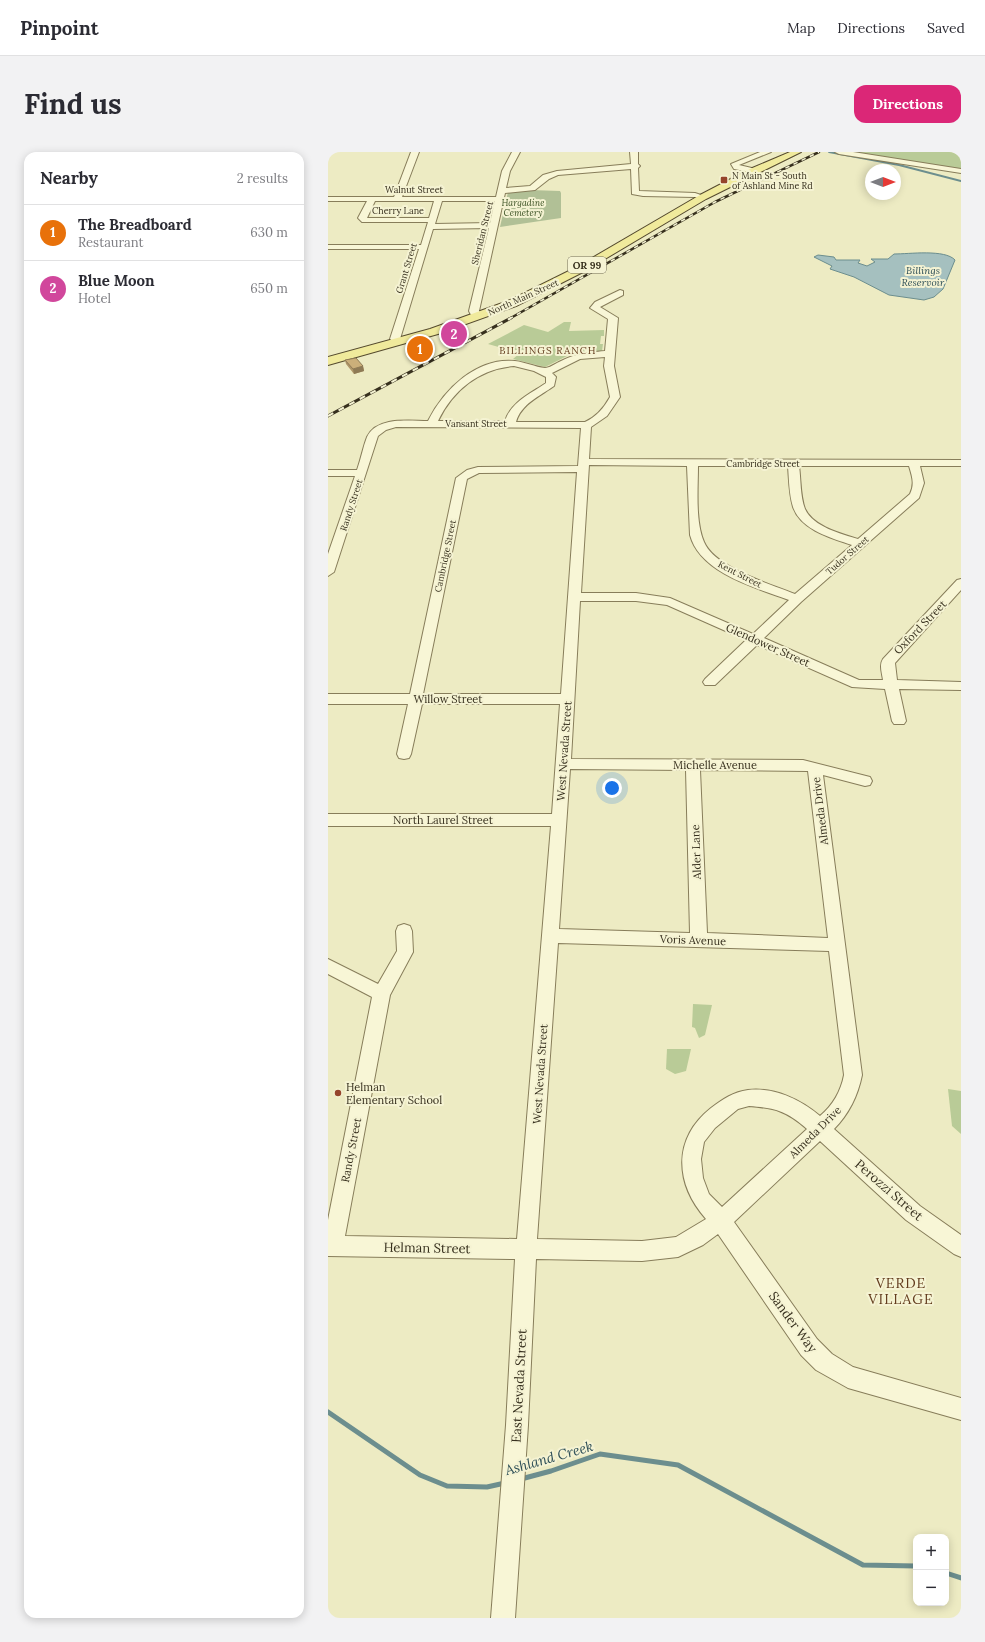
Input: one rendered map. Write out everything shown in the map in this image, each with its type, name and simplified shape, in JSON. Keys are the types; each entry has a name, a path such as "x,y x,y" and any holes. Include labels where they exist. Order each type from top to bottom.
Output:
{"main road":[{"name":"OR 99","path":"750,171 786,152"},
{"name":"OR 99","path":"750,171 797,152"},
{"name":"North Main Street","path":"328,361 398,342 479,316 538,292 703,197 708,192 750,171"}],"street":[{"path":"397,199 415,152"},
{"name":"Sheridan Street","path":"479,316 474,313 493,225 506,170 516,152"},
{"path":"634,152 636,166 634,190 637,193 703,197"},
{"path":"750,171 737,167 735,164 767,152"},
{"path":"839,152 961,171"},
{"name":"Walnut Street","path":"328,199 439,199 501,195 532,188 546,177 557,173 636,166"},
{"name":"Cherry Lane","path":"372,199 363,219 430,224"},
{"name":"Grant Street","path":"398,342 394,339 422,247 439,199"},
{"path":"430,224 493,225"},
{"path":"328,247 422,247"},
{"path":"586,425 604,413 615,397 610,373 609,354 613,318 594,308 598,304 620,293"},
{"path":"546,372 578,356 609,354"},
{"path":"432,423 441,404 455,389 492,366 516,363 546,372 550,377 551,384 523,402 516,411 510,423"},
{"name":"Vansant Street","path":"371,438 376,430 389,424 510,423 586,425"},
{"name":"West Nevada Street","path":"526,1249 568,699 586,425"},
{"name":"Randy Street","path":"328,572 371,445 371,438"},
{"name":"Cambridge Street","path":"404,754 462,478 471,472 478,470 692,462 961,463"},
{"name":"Kent Street","path":"692,462 696,535 701,549 713,560 736,574 797,599"},
{"path":"793,463 800,511 807,519 831,533 860,544"},
{"name":"Tudor Street","path":"710,682 797,599 915,496 918,491 919,480 913,463"},
{"path":"328,473 362,473"},
{"name":"Oxford Street","path":"898,721 888,671 888,662 961,583"},
{"name":"Glendower Street","path":"575,597 636,597 670,602 852,682 862,685 961,686"},
{"name":"Willow Street","path":"328,699 568,699"},
{"name":"Michelle Avenue","path":"563,764 803,765 865,781"},
{"name":"Alder Lane","path":"693,764 699,940"},
{"name":"Almeda Drive","path":"526,1249 666,1250 678,1247 696,1238 721,1221 834,1116 844,1102 850,1090 853,1075 815,768"},
{"name":"North Laurel Street","path":"328,820 558,820"},
{"name":"Randy Street","path":"330,1246 381,994 405,952 404,931"},
{"name":"Voris Avenue","path":"550,936 836,945"},
{"path":"328,966 381,994"},
{"name":"Perozzi Street","path":"721,1221 700,1195 693,1178 690,1166 695,1139 713,1116 732,1102 749,1098 763,1099 790,1105 812,1121 913,1213 961,1247"},
{"name":"Sander Way","path":"721,1221 796,1331 824,1362 848,1377 961,1409"},
{"name":"Helman Street","path":"330,1246 526,1249"},
{"name":"East Nevada Street","path":"503,1618 526,1249"}],"green space":[{"path":"855,152 961,152 961,169 953,168"},
{"name":"Hargadine Cemetery","path":"530,190 560,191 561,218 500,227 508,192"},
{"path":"564,322 571,322 569,331 604,330 604,336 601,336 600,344 603,344 602,351 573,353 545,367 513,359 520,353 488,344 524,325 548,332"},
{"path":"693,1004 712,1005 705,1035 699,1038 695,1028 692,1027"},
{"path":"667,1049 691,1049 686,1071 675,1074 666,1069"},
{"path":"948,1089 961,1091 961,1134 952,1126"}],"water":[{"name":"Billings Reservoir","path":"935,253 943,254 955,260 943,289 934,297 924,300 889,295 854,277 830,269 832,266 814,257 818,255 834,257 836,260 860,260 858,263 867,266 875,262 871,259 888,259 894,254"}],"building":[{"path":"356,358 363,366 353,369 345,360"}],"waterway":[{"path":"829,152 899,165 961,181"},
{"name":"Ashland Creek","path":"328,1412 420,1475 447,1486 487,1487 505,1483"},
{"name":"Ashland Creek","path":"521,1479 551,1471 600,1454 678,1465 863,1565 913,1566"},
{"name":"Ashland Creek","path":"949,1574 961,1578"}],"railway":[{"path":"509,319 715,202 819,152"},
{"path":"328,416 511,318"}],"place":[{"name":"N Main St - South of Ashland Mine Rd","path":"724,180"},
{"name":"Blue Moon","path":"454,334"},
{"name":"The Breadboard","path":"420,349"},
{"name":"Helman Elementary School","path":"338,1093"}],"district":[{"name":"BILLINGS RANCH","path":"548,350"},
{"name":"VERDE VILLAGE","path":"901,1292"}]}
